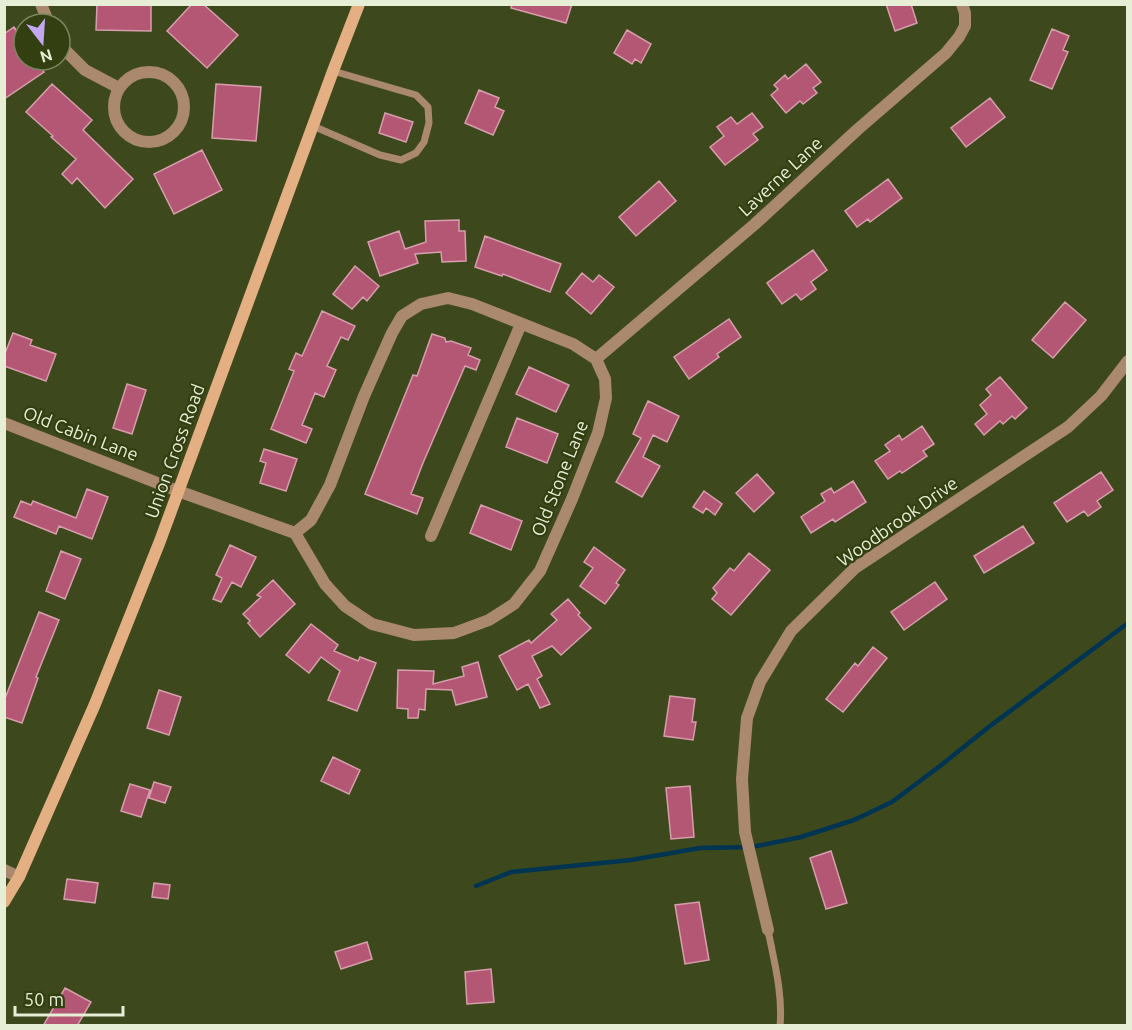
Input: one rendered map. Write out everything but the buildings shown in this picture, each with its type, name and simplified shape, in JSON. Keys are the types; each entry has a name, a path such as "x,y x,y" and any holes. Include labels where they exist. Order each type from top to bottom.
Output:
{"main road":[{"name":"Union Cross Road","path":"4,902 19,877 95,704 160,541 359,4"}],"street":[{"name":"Laverne Lane","path":"596,359 755,224 856,130 946,52 965,26 962,4"},
{"path":"72,57 85,70 119,88"},
{"path":"148,72 169,78 182,96 184,108 182,119 176,129 156,141 133,138 117,122 114,110 119,88 137,74 148,72"},
{"path":"178,491 295,533 311,520 330,485 364,396 392,333 402,316 421,304 448,298 472,304 573,344 596,359"},
{"path":"431,536 520,324"},
{"name":"Old Stone Lane","path":"295,533 325,585 345,606 372,624 414,635 454,633 489,620 514,604 540,571 572,500 598,433 606,398 605,379 596,359"},
{"name":"Woodbrook Drive","path":"768,930 745,832 742,779 747,718 760,682 791,631 855,568 1068,427 1101,396 1128,361"},
{"name":"Old Cabin Lane","path":"4,423 178,491"},
{"path":"4,870 19,877"}],"lane":[{"path":"313,126 380,155 401,160 416,153 424,142 429,123 428,107 416,95 333,71"},
{"path":"768,930 776,975 780,1026"}],"waterway":[{"path":"476,886 511,872 631,860 700,848 752,847 801,837 854,820 892,802 1128,623"}]}
